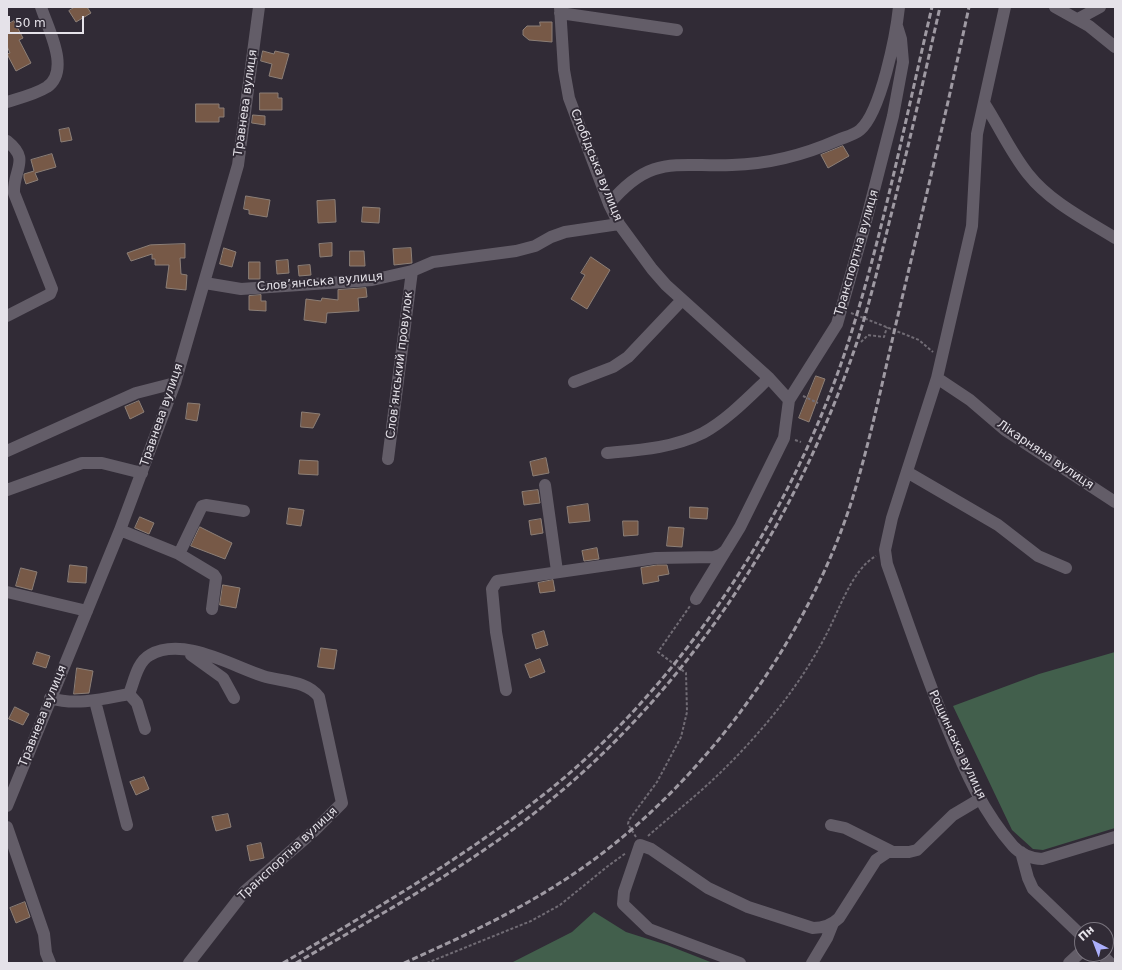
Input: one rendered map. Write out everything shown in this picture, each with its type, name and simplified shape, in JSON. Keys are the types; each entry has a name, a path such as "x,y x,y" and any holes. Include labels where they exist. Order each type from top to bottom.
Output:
{"street":[{"path":"7,102 46,88 57,75 59,62 41,7"},
{"name":"Травнева вулиця","path":"7,806 120,530 175,383 238,165 259,7"},
{"name":"Транспортна вулиця","path":"696,599 728,548 784,438 791,396 837,324 847,292 893,116 903,62 901,39 897,26 899,7"},
{"path":"885,550 892,518 938,378 972,226 977,134 1005,7"},
{"path":"1055,7 1089,26 1115,47"},
{"path":"1078,19 1100,7"},
{"path":"560,10 677,30"},
{"name":"Слобідська вулиця","path":"560,10 564,70 570,98 609,204 619,224 652,269 682,300 791,396"},
{"path":"609,204 622,188 639,175 650,170 680,164 732,165 771,162 837,140 860,130 868,120 888,64 897,26"},
{"path":"984,103 1024,168 1038,185 1075,214 1115,238"},
{"path":"7,141 18,151 20,157 14,186 16,199 52,289 50,294 7,316"},
{"name":"Слов’янська вулиця","path":"205,283 241,288 372,280 412,271 433,262 516,251 535,246 551,237 565,232 619,224"},
{"name":"Слов’янський провулок","path":"388,459 412,271"},
{"path":"574,382 613,367 628,357 682,300"},
{"path":"607,453 657,448 703,433 723,419 769,378"},
{"name":"Лікарняна вулиця","path":"938,378 970,400 1005,430 1115,502"},
{"path":"7,451 136,393 175,383"},
{"path":"7,490 82,463 102,463 142,473"},
{"path":"907,472 998,525 1038,556 1066,568"},
{"path":"545,485 557,571"},
{"path":"179,554 202,506 206,505 244,511"},
{"path":"120,530 179,554 216,578 212,609"},
{"path":"506,690 496,632 493,586 500,579 656,558 714,557 720,555 728,548"},
{"name":"Рощинська вулиця","path":"885,550 887,564 930,687 966,772 980,799 1013,846 1021,852 1032,889 1074,928"},
{"path":"7,592 87,611"},
{"path":"129,694 142,663 149,655 166,649 184,650 203,662 223,678 234,698"},
{"name":"Транспортна вулиця","path":"184,650 230,662 263,676 303,685 315,692 318,697 329,738 342,803 314,831 245,891 189,963"},
{"path":"50,698 69,702 95,701 129,694"},
{"path":"129,694 137,703 145,729"},
{"path":"95,701 126,825"},
{"path":"812,963 827,938 833,923 845,910 876,860 888,852 909,852 921,848 941,826 954,815 980,799"},
{"path":"831,825 852,831 893,852"},
{"path":"7,827 44,934 46,954 50,963"},
{"path":"1021,852 1034,859 1042,859 1115,837"},
{"path":"740,963 649,930 623,904 624,892 643,842 708,888 748,907 813,928 822,927 833,923"}],"path":[{"path":"844,310 919,340 928,349"},
{"path":"861,342 868,335 884,337 887,327"},
{"path":"791,396 818,403"},
{"path":"427,963 531,921 560,905 608,866 643,842 724,770 764,725 800,678 826,636 858,573 870,559 885,550"},
{"path":"643,842 628,824 629,820 657,782 670,760 680,738 687,712 686,673 658,652 696,599"}],"green space":[{"path":"1115,652 1115,828 1043,850 1033,849 1012,830 953,706 1039,674"},
{"path":"594,912 626,932 667,945 713,963 511,963 572,932"}],"building":[{"path":"75,7 87,7 91,13 76,22 69,11"},
{"path":"14,21 23,38 19,40 31,63 16,71 7,54 10,53 7,46 7,25"},
{"path":"540,22 552,22 552,42 529,40 523,35 523,30 527,26 540,26"},
{"path":"263,51 274,54 275,51 289,54 282,79 269,76 272,64 261,61"},
{"path":"260,93 278,93 278,98 282,98 282,110 260,110"},
{"path":"196,104 219,104 219,108 224,108 224,117 219,117 219,122 196,122"},
{"path":"253,115 265,116 265,125 252,123"},
{"path":"69,128 72,140 61,142 59,130"},
{"path":"843,146 849,156 828,168 821,155"},
{"path":"52,154 56,167 35,173 38,180 26,184 24,174 34,171 31,160"},
{"path":"246,196 270,200 267,217 249,214 249,210 244,209"},
{"path":"335,200 336,222 318,223 317,201"},
{"path":"363,207 380,208 379,223 362,222"},
{"path":"332,243 332,256 320,257 319,244"},
{"path":"185,244 185,258 180,258 181,274 187,275 186,290 166,288 169,265 155,265 155,259 152,259 152,254 131,261 127,253 150,245"},
{"path":"224,248 236,252 232,267 220,264"},
{"path":"411,248 412,263 394,265 393,249"},
{"path":"350,251 364,251 365,266 350,266"},
{"path":"591,257 610,270 587,309 571,299 585,275 581,273"},
{"path":"288,260 289,273 277,274 276,261"},
{"path":"249,262 260,262 260,279 249,279"},
{"path":"310,265 311,275 299,276 298,266"},
{"path":"366,288 367,297 358,298 359,311 327,313 326,323 304,320 306,299 321,301 322,298 338,300 338,290"},
{"path":"261,295 261,301 266,301 266,311 249,310 249,296"},
{"path":"816,376 825,379 809,422 799,418"},
{"path":"139,401 144,412 130,419 125,407"},
{"path":"188,403 200,404 197,421 186,419"},
{"path":"302,412 320,414 313,428 301,427"},
{"path":"546,458 549,473 533,476 530,462"},
{"path":"300,460 318,461 318,475 299,474"},
{"path":"538,490 540,503 524,505 522,492"},
{"path":"588,504 590,521 569,523 567,507"},
{"path":"690,507 708,508 707,519 690,518"},
{"path":"289,508 304,510 301,526 287,524"},
{"path":"140,517 154,523 149,534 135,528"},
{"path":"541,519 543,533 531,535 529,521"},
{"path":"623,521 638,521 638,535 624,536"},
{"path":"200,527 232,543 225,559 191,546"},
{"path":"669,527 684,528 682,547 667,546"},
{"path":"597,548 599,559 584,561 582,551"},
{"path":"70,565 87,567 86,583 68,582"},
{"path":"667,565 669,574 658,576 659,581 643,584 641,568"},
{"path":"21,568 37,572 32,590 16,586"},
{"path":"553,580 555,591 540,593 538,583"},
{"path":"223,585 240,588 236,608 220,605"},
{"path":"544,631 548,645 536,649 532,635"},
{"path":"321,648 337,650 334,669 318,667"},
{"path":"37,652 50,656 46,668 33,664"},
{"path":"540,659 545,672 530,678 525,665"},
{"path":"77,668 93,671 89,693 74,694"},
{"path":"15,707 29,714 23,725 9,719"},
{"path":"144,777 149,789 136,795 130,782"},
{"path":"228,814 231,827 216,831 212,817"},
{"path":"261,843 264,858 250,861 247,846"},
{"path":"25,902 30,917 16,923 10,908"}],"railway":[{"path":"283,963 414,885 477,844 538,799 591,754 640,704 686,649 728,591 765,530 798,466 827,402 850,337 874,255 932,7"},
{"path":"296,963 446,875 476,856 532,815 588,768 639,716 686,661 729,602 768,541 802,477 832,410 857,342 875,281 897,193 940,7"},
{"path":"404,963 527,903 566,879 613,845 658,805 701,761 740,713 775,662 806,609 832,555 852,500 877,406 969,7"}]}
